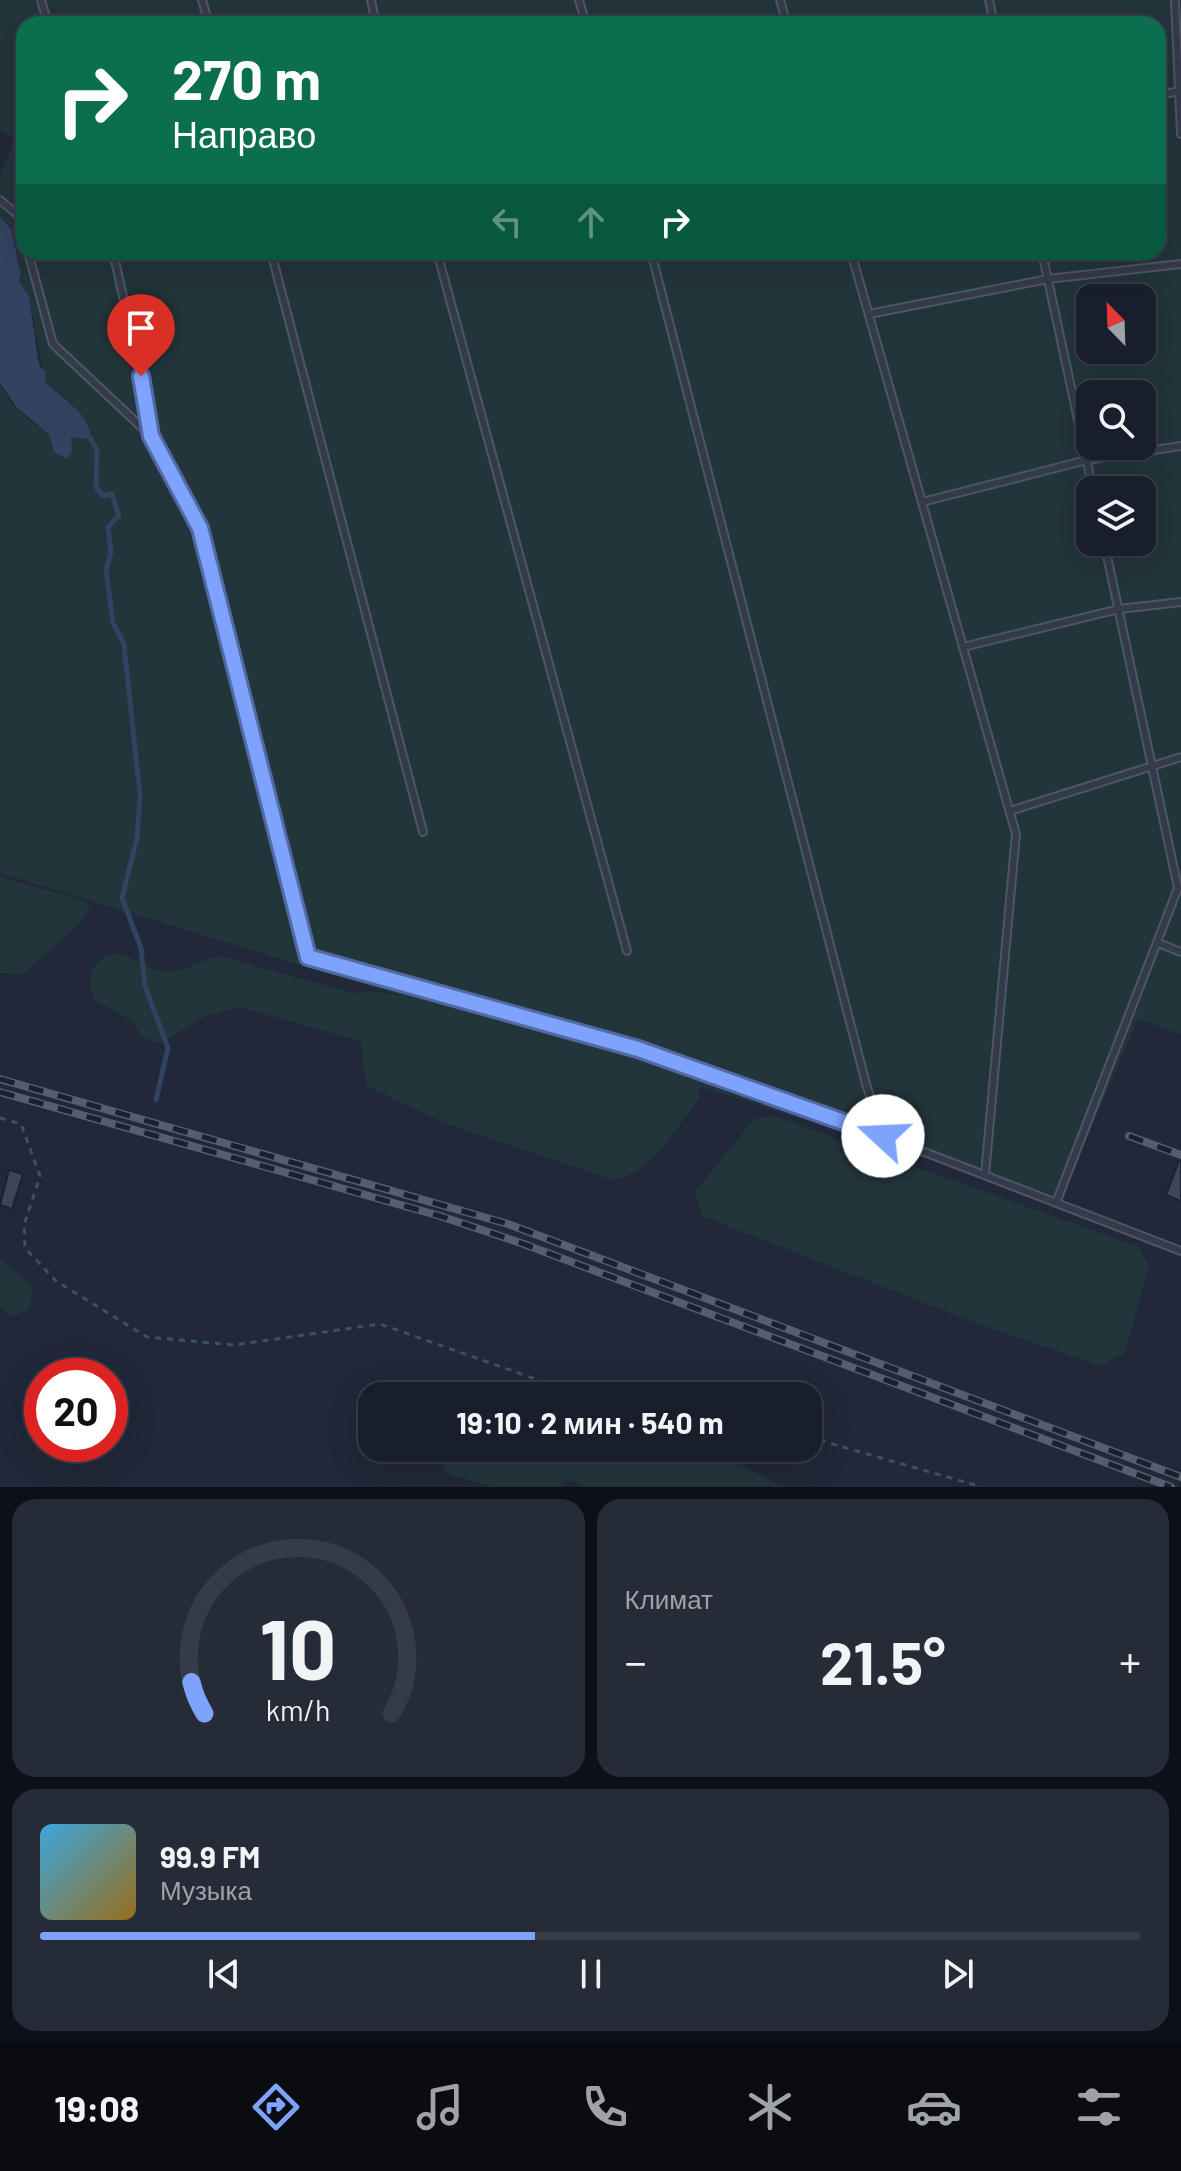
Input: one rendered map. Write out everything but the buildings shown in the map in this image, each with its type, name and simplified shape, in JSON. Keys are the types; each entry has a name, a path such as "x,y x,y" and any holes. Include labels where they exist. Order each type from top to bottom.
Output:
{"lane":[{"path":"1175,0 1181,134"},
{"path":"0,200 16,213"},
{"path":"30,260 53,344 151,436 200,528 308,957 638,1049 883,1136 1181,1251"},
{"path":"115,260 148,407 151,436"},
{"path":"273,260 423,832"},
{"path":"439,260 627,951"},
{"path":"653,260 866,1084 883,1136"},
{"path":"853,260 1016,834 985,1175"},
{"path":"1044,260 1076,409"},
{"path":"869,314 1048,279 1181,264"},
{"path":"1156,450 1181,446"},
{"path":"922,502 1087,460 1090,476"},
{"path":"1056,1203 1178,888 1107,556"},
{"path":"963,647 1119,609 1181,602"},
{"path":"1010,811 1181,757"},
{"path":"1158,943 1181,952"}],"path":[{"path":"0,1118 21,1124 40,1176 24,1225 25,1248 56,1281 147,1337 234,1345 380,1324 544,1382"},
{"path":"822,1441 982,1487"}],"green space":[{"path":"0,0 1181,0 1181,1034 1138,1019 1061,1199 700,1087 699,1099 662,1148 640,1169 613,1180 452,1126 368,1087 360,1041 239,1007 206,1016 160,1043 142,1037 133,1021 95,1000 91,973 105,956 123,955 151,968 171,972 220,956 354,993 371,991 402,996 0,873 0,383 12,404 29,420 49,431 71,437 82,417 45,381 29,297 19,280 19,260 1166,260 1166,16 16,16 16,248 11,229 0,217 0,177 14,139 0,131"},
{"path":"0,877 86,901 90,909 76,927 22,975 0,973"},
{"path":"774,1116 1139,1247 1149,1266 1125,1353 1100,1366 968,1320 702,1216 695,1192 754,1119"},
{"path":"0,1258 33,1288 29,1309 13,1317 0,1307"},
{"path":"440,1462 733,1462 784,1487 583,1487 569,1479 560,1487 492,1487 446,1473"}],"water":[{"path":"0,217 11,229 21,274 19,280 29,297 38,359 45,371 45,381 80,413 91,439 71,437 72,451 67,459 54,452 49,434 17,408 0,383"}],"waterway":[{"path":"91,439 97,451 96,487 103,496 112,494 119,516 108,527 111,552 106,569 113,623 124,644 140,796 137,838 122,898 141,948 145,986 168,1048 156,1100"}],"railway":[{"path":"0,1079 508,1224 1181,1477"},
{"path":"0,1092 440,1216 521,1243 1171,1487"},
{"path":"1129,1136 1181,1155"}],"route":[{"path":"141,376 151,436 200,528 308,957 638,1049 883,1136"}]}
